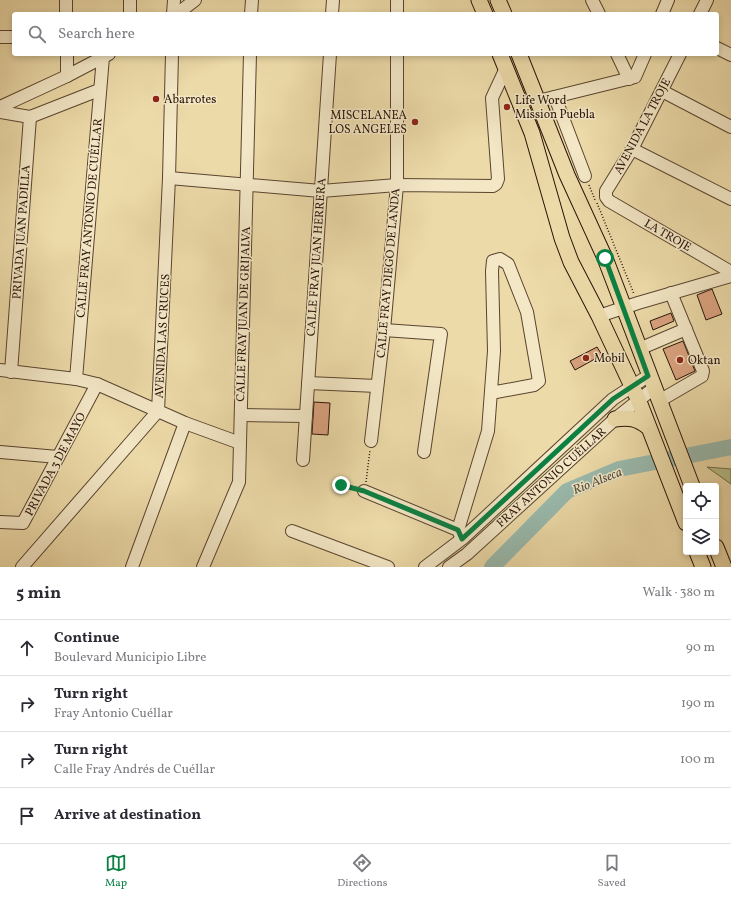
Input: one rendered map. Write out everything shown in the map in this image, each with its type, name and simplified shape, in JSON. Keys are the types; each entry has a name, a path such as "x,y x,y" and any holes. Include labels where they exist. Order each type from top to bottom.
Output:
{"main road":[{"path":"479,0 484,12"},
{"path":"498,0 503,12"},
{"path":"520,56 567,175 594,230 690,481"},
{"path":"503,61 532,133 562,238 571,262 599,316 635,392 684,519"},
{"path":"614,419 628,417 636,419 648,427"},
{"path":"719,554 724,567"},
{"path":"698,555 703,567"}],"street":[{"path":"66,0 66,12"},
{"path":"130,0 130,12"},
{"path":"173,12 174,0"},
{"path":"179,12 194,0"},
{"path":"251,12 252,0"},
{"path":"332,12 333,0"},
{"path":"397,0 397,12"},
{"path":"592,0 597,12"},
{"path":"663,12 668,0"},
{"path":"701,12 707,0"},
{"path":"0,37 12,37"},
{"path":"719,49 731,55"},
{"path":"67,56 67,76"},
{"path":"0,107 106,56"},
{"name":"CALLE FRAY ANTONIO DE CUÉLLAR","path":"76,379 100,90 106,56"},
{"name":"AVENIDA LAS CRUCES","path":"22,567 158,411 169,178 172,56"},
{"name":"CALLE FRAY JUAN DE GRIJALVA","path":"204,567 239,482 250,56"},
{"name":"CALLE FRAY JUAN HERRERA","path":"303,460 330,56"},
{"name":"CALLE FRAY DIEGO DE LANDA","path":"371,441 384,330 397,185 397,56"},
{"path":"618,56 629,79"},
{"path":"538,101 636,77 644,56"},
{"name":"AVENIDA LA TROJE","path":"606,197 606,191 632,150 679,56"},
{"path":"169,178 321,191 397,185 496,184 498,179 492,98 503,61"},
{"path":"0,112 30,117 100,90"},
{"path":"662,91 731,127"},
{"path":"554,97 586,176"},
{"name":"PRIVADA JUAN PADILLA","path":"5,371 30,117"},
{"path":"632,150 731,199"},
{"name":"LA TROJE","path":"606,197 609,201 731,272"},
{"path":"364,491 460,534 488,431 494,351 492,271 493,260 500,259 508,264 527,312 539,381 534,385 491,393"},
{"path":"599,316 731,276"},
{"path":"639,349 686,329 671,293"},
{"name":"FRAY ANTONIO CUÉLLAR","path":"425,567 460,534 613,399 635,392 702,376 703,371 686,329"},
{"path":"384,330 441,334 424,452"},
{"path":"5,371 76,379 97,384 185,423 240,443"},
{"path":"308,383 377,386"},
{"name":"PRIVADA 3 DE MAYO","path":"0,522 23,523 97,384"},
{"name":"FRAY ANTONIO CUÉLLAR","path":"449,567 467,554 614,419 635,392"},
{"path":"241,415 306,416"},
{"path":"132,567 185,423"},
{"path":"0,452 58,457"},
{"path":"292,531 388,567"}],"path":[{"path":"586,176 638,303"},
{"path":"341,485 364,491 371,441"}],"green space":[{"path":"707,467 731,469 731,484"}],"building":[{"path":"712,289 722,314 706,320 697,295"},
{"name":"Oktan","path":"671,313 674,321 653,330 650,321"},
{"name":"Oktan","path":"683,341 695,371 676,380 663,349"},
{"name":"Mobil","path":"597,347 602,355 575,370 570,361"},
{"path":"314,402 330,403 328,435 312,434"}],"waterway":[{"name":"Rio Alseca","path":"492,567 567,491 619,469 731,447"}],"place":[{"name":"Abarrotes","path":"156,99"},
{"name":"Life Word Mission Puebla","path":"507,107"},
{"name":"MISCELANEA LOS ANGELES","path":"415,122"},
{"name":"Mobil","path":"586,358"},
{"name":"Oktan","path":"680,360"}],"route":[{"path":"341,485 364,491 458,530 462,539 471,529 613,399 632,385 648,376 605,258"}]}
